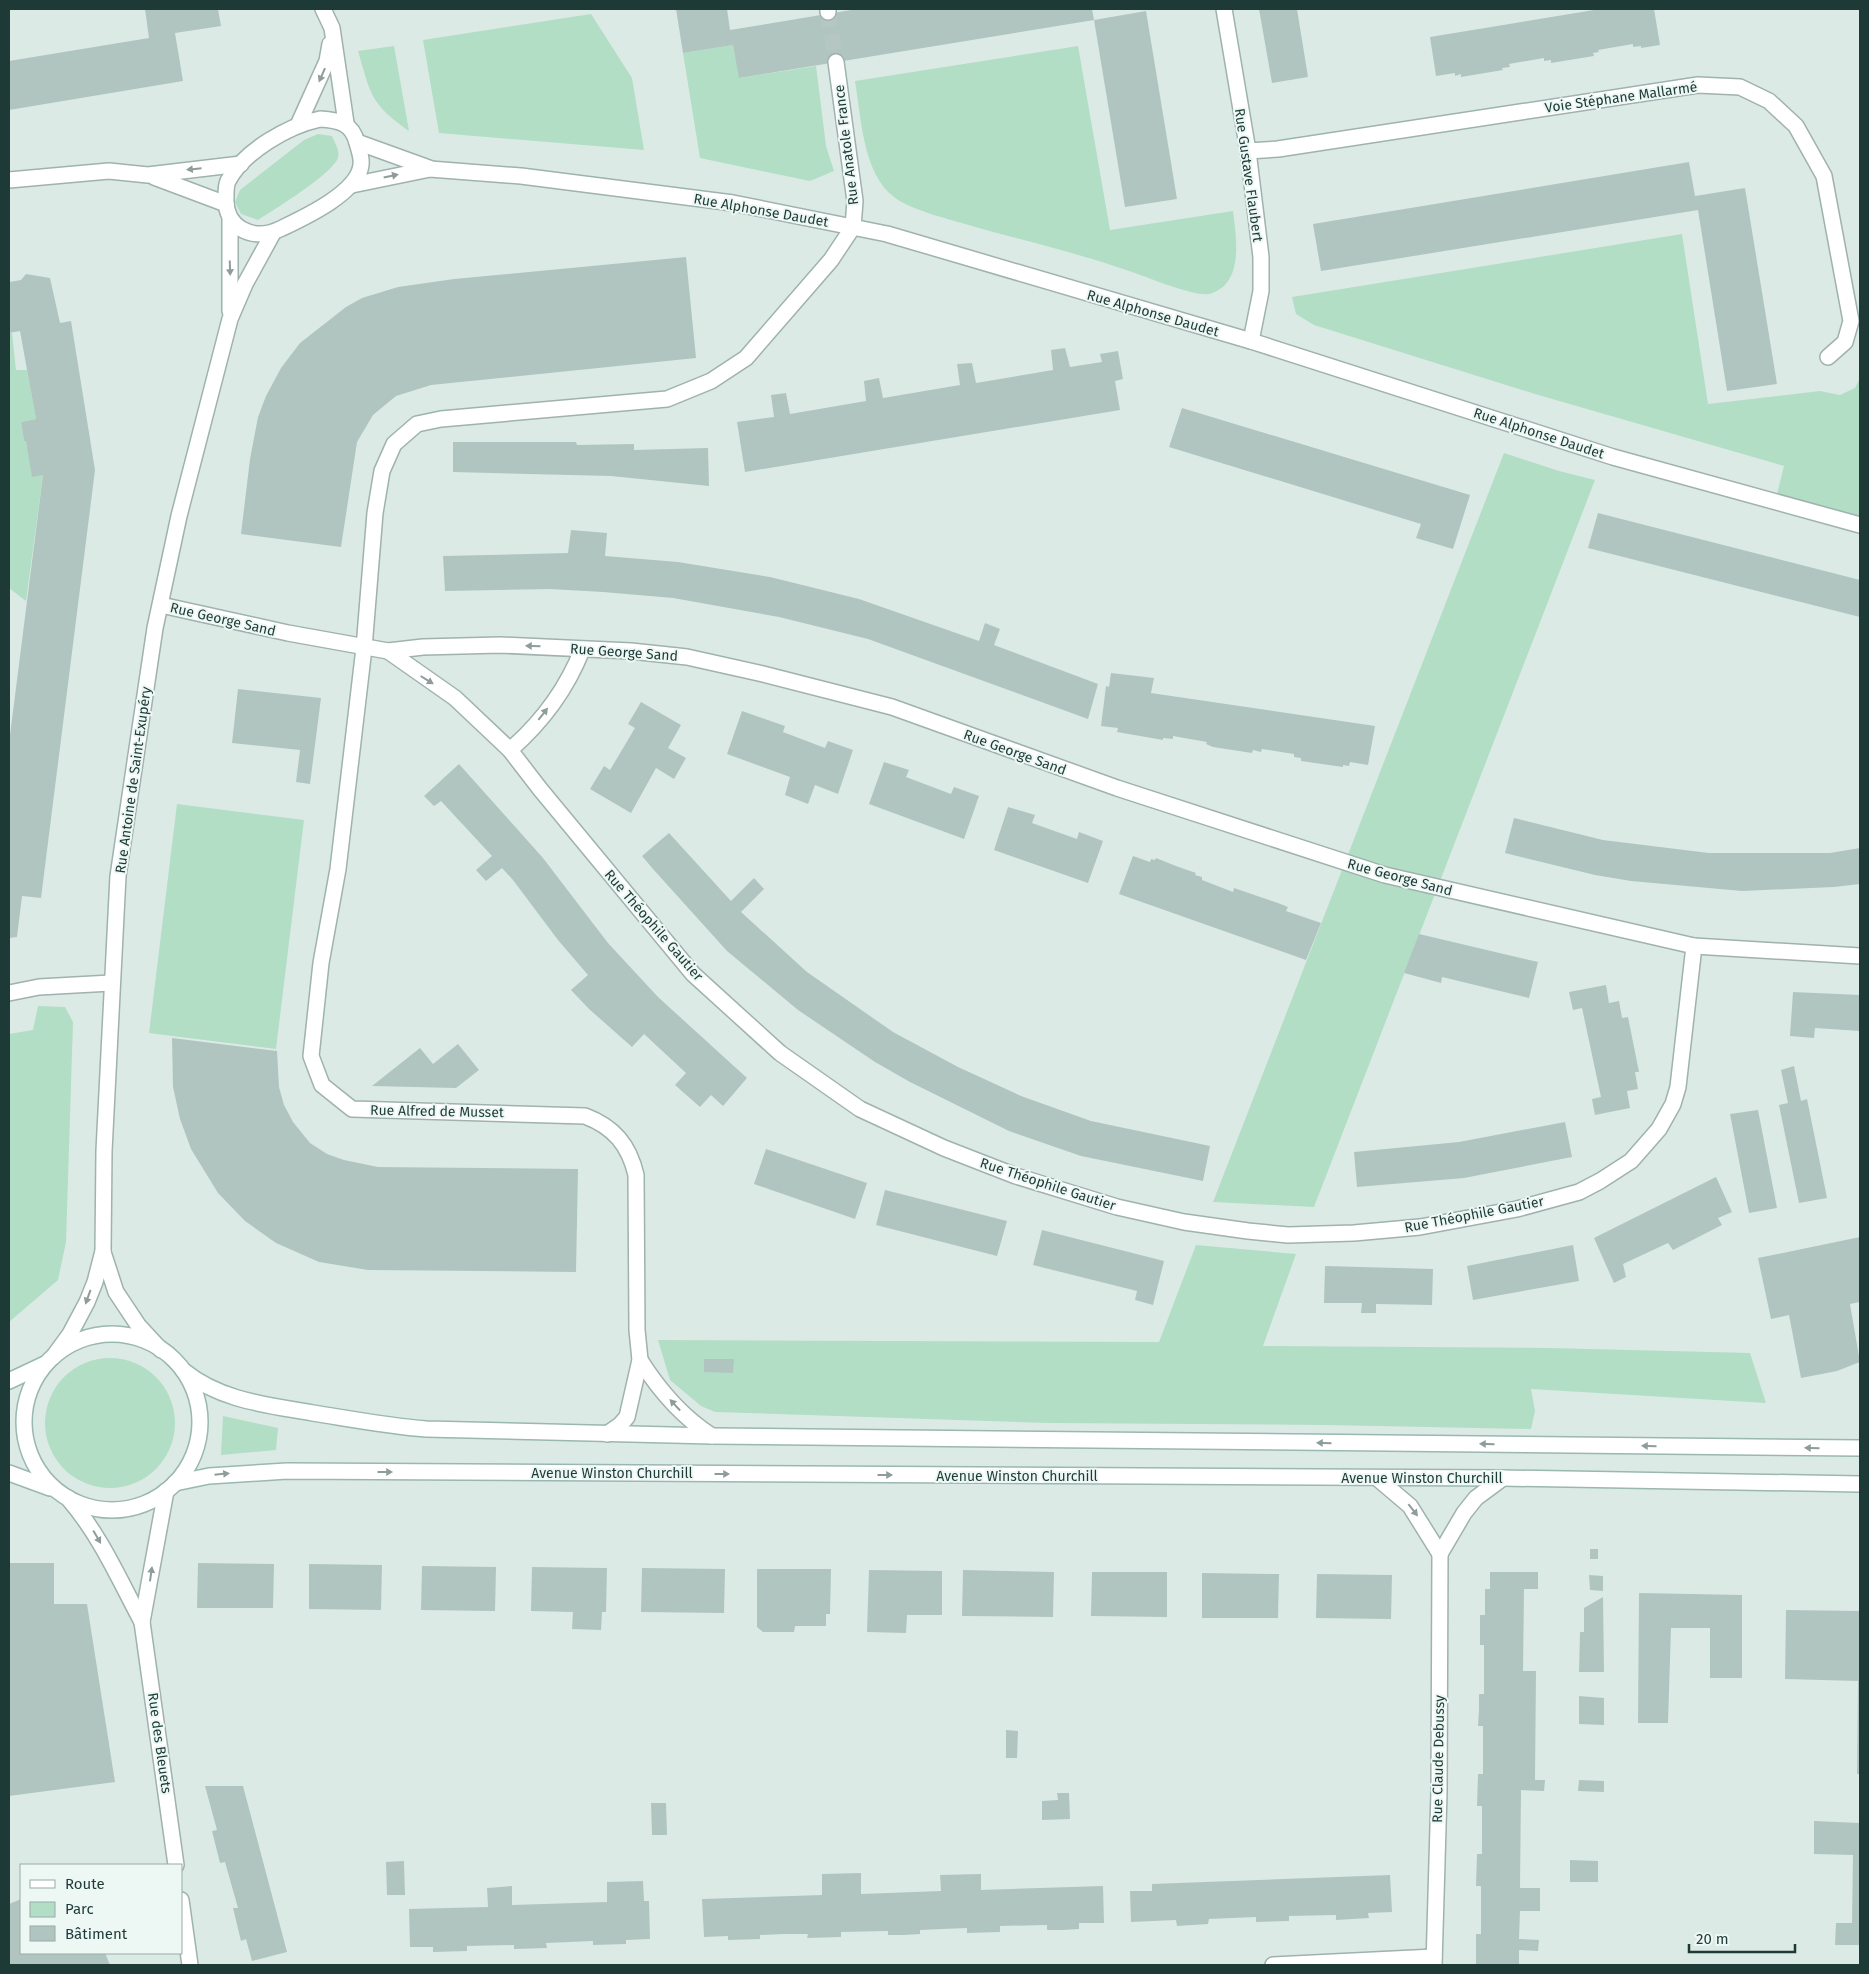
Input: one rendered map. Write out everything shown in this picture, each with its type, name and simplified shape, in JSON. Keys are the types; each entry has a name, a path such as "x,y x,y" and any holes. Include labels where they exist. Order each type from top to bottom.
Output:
{"street":[{"path":"323,9 332,28 346,123 354,133 361,167 352,186 311,214 272,232 254,234 242,230 230,220 226,204 227,182 241,164 279,134 300,123 320,119 346,123"},
{"name":"Rue Gustave Flaubert","path":"1224,9 1248,151 1261,256 1261,291 1251,341"},
{"path":"300,123 328,61 332,28"},
{"name":"Rue Anatole France","path":"836,62 855,201 852,227"},
{"name":"Voie Stéphane Mallarmé","path":"1248,151 1278,149 1698,84 1740,87 1769,101 1796,126 1824,176 1851,321 1845,342 1828,357"},
{"name":"Rue Alphonse Daudet","path":"357,142 430,169 521,176 733,203 887,234 1251,341 1614,457 1860,525"},
{"path":"9,180 109,172 148,175 241,164"},
{"name":"Rue Alphonse Daudet","path":"352,186 430,169"},
{"path":"148,175 226,204"},
{"name":"Rue Antoine de Saint-Exupéry","path":"230,220 230,319"},
{"name":"Rue Alfred de Musset","path":"640,1360 636,1175 628,1150 612,1130 585,1116 570,1114 388,1112 352,1109 322,1085 311,1056 321,963 338,869 364,648 375,512 382,471 394,444 417,424 440,419 667,398 711,381 746,358 831,260 852,227"},
{"name":"Rue Antoine de Saint-Exupéry","path":"103,1251 104,1151 111,983 118,876 155,628 179,516 230,319 244,284 272,232"},
{"name":"Rue George Sand","path":"161,605 364,648 388,651 458,646 546,646 687,657 883,705 1118,788 1385,875 1694,946 1860,956"},
{"path":"510,750 523,739 565,686 582,650"},
{"name":"Rue Théophile Gautier","path":"388,651 455,698 510,750 693,974 780,1053 860,1109 944,1148 1016,1176 1117,1207 1184,1222 1288,1235 1354,1233 1420,1227 1517,1209 1579,1192 1631,1162 1659,1129 1673,1104 1678,1087 1694,946"},
{"path":"9,993 39,988 111,983"},
{"path":"103,1251 116,1292 138,1325 184,1371 203,1385 235,1398 381,1425 426,1429 712,1436 1860,1448"},
{"path":"63,1495 36,1466 30,1455 25,1434 25,1411 35,1380 70,1334 87,1302 95,1282 103,1251"},
{"path":"9,1381 50,1360 81,1340 107,1335 132,1337 162,1350"},
{"path":"607,1434 620,1425 627,1417 640,1360"},
{"path":"640,1360 652,1379 673,1404 693,1423 712,1436"},
{"path":"9,1473 90,1507 113,1510 135,1506 170,1487 194,1454 199,1432 197,1400 184,1371"},
{"name":"Avenue Winston Churchill","path":"170,1487 209,1476 287,1471 1503,1478 1860,1484"},
{"path":"1377,1478 1410,1506 1440,1554 1464,1513 1476,1498 1503,1478"},
{"name":"Rue des Bleuets","path":"170,1487 142,1622 176,1864"},
{"name":"Rue des Bleuets","path":"63,1495 86,1519 142,1622"},
{"name":"Rue Claude Debussy","path":"1434,1961 1439,1792 1440,1554"},
{"path":"182,1907 190,1965"},
{"path":"1273,1965 1434,1961"}],"green space":[{"path":"591,14 632,78 644,150 439,133 423,40"},
{"path":"733,45 740,78 816,66 826,146 834,171 810,181 700,158 683,53"},
{"path":"394,46 409,131 379,105 366,78 358,51"},
{"path":"1078,46 1110,230 1233,211 1236,233 1236,258 1228,281 1220,289 1209,294 1192,292 1169,286 1090,258 931,214 901,202 894,197 884,187 876,174 865,144 855,81"},
{"path":"318,134 332,136 338,152 338,158 333,165 302,191 258,220 241,214 235,202 240,190 304,140"},
{"path":"1682,234 1708,404 1820,391 1840,395 1855,388 1860,378 1860,525 1775,502 1784,466 1535,394 1314,325 1296,314 1292,297"},
{"path":"9,333 12,333 16,370 27,370 36,419 21,422 24,441 26,441 43,475 26,601 9,588"},
{"path":"1504,453 1559,471 1595,480 1314,1207 1213,1202"},
{"path":"177,804 304,820 276,1049 149,1033"},
{"path":"38,1006 65,1007 73,1022 66,1242 58,1280 9,1322 9,1034 33,1030"},
{"path":"1196,1245 1296,1254 1263,1346 1550,1348 1750,1353 1766,1403 1531,1389 1535,1411 1531,1429 1048,1423 715,1412 701,1406 670,1380 658,1340 1159,1342"},
{"path":"110,1358 123,1359 135,1363 156,1377 170,1398 174,1410 174,1436 170,1448 156,1469 135,1483 123,1487 110,1488 97,1487 85,1483 64,1469 50,1448 46,1436 45,1423 46,1410 50,1398 64,1377 85,1363 97,1359"},
{"path":"223,1416 278,1428 276,1450 221,1455"}],"building":[{"path":"145,9 218,9 221,26 175,33 183,81 9,110 9,61 149,38"},
{"path":"676,9 727,9 730,30 857,9 1092,9 1094,20 739,78 733,45 683,53"},
{"path":"1259,9 1297,9 1308,77 1272,83"},
{"path":"1600,9 1654,9 1660,45 1641,48 1641,46 1633,47 1633,44 1598,50 1599,52 1593,53 1594,56 1551,63 1551,60 1544,61 1544,58 1509,64 1510,67 1502,68 1503,70 1461,77 1461,74 1455,76 1455,73 1436,76 1430,37"},
{"path":"1146,11 1177,199 1125,207 1094,20"},
{"path":"1689,162 1695,196 1745,188 1777,384 1727,391 1698,210 1321,271 1313,224"},
{"path":"686,257 696,358 431,385 396,396 373,415 357,442 341,547 241,534 250,459 258,417 266,396 281,368 300,343 346,307 362,298 398,287 454,279"},
{"path":"26,274 50,278 60,323 71,321 95,470 41,898 22,896 17,937 9,938 9,743 43,475 32,477 26,441 24,441 21,422 36,419 20,331 9,333 9,282 21,280"},
{"path":"1065,348 1070,367 1102,362 1100,354 1118,351 1123,379 1115,381 1120,410 745,472 737,422 774,417 771,395 786,393 790,414 866,401 864,381 879,378 883,398 960,385 957,364 972,363 976,383 1053,370 1051,350"},
{"path":"1182,408 1470,495 1453,549 1416,538 1421,524 1169,447"},
{"path":"453,442 576,442 577,445 634,444 634,450 708,448 709,486 611,476 453,472"},
{"path":"1598,513 1860,580 1860,617 1588,548"},
{"path":"571,530 607,533 605,556 678,562 770,577 859,599 979,641 985,623 1000,629 994,645 1098,684 1088,719 868,639 779,617 673,598 603,592 550,589 445,591 443,556 568,553"},
{"path":"1111,673 1154,678 1151,693 1375,726 1368,765 1350,762 1349,766 1343,765 1343,767 1301,761 1301,758 1294,757 1294,754 1262,749 1261,752 1253,750 1252,753 1213,747 1206,744 1207,742 1173,736 1173,739 1163,738 1163,740 1117,732 1118,728 1101,726 1106,686 1109,687"},
{"path":"238,689 321,698 310,784 296,782 300,750 232,743"},
{"path":"641,702 681,725 668,748 686,758 674,779 656,768 631,813 590,789 604,766 610,770 635,728 628,724"},
{"path":"742,711 785,726 783,732 825,748 828,741 853,750 838,794 815,785 808,804 785,795 790,777 727,754"},
{"path":"884,762 909,770 906,777 951,794 954,787 979,796 964,839 869,804"},
{"path":"459,764 543,858 608,943 658,997 747,1078 723,1106 711,1095 700,1107 675,1085 686,1073 644,1034 632,1047 589,1009 571,990 588,975 558,940 513,880 502,868 486,881 476,870 492,856 441,801 434,806 424,796"},
{"path":"1008,807 1035,815 1032,823 1077,839 1079,832 1103,841 1088,883 994,850"},
{"path":"1514,818 1603,840 1709,853 1830,853 1860,848 1860,884 1742,891 1631,881 1595,875 1505,853"},
{"path":"669,833 731,901 754,878 764,889 741,912 807,972 893,1032 958,1067 1021,1096 1091,1121 1210,1146 1203,1181 1081,1156 1009,1131 910,1082 875,1062 798,1010 727,951 653,869 642,856"},
{"path":"1133,856 1150,862 1151,859 1155,860 1156,858 1196,873 1195,875 1202,877 1202,880 1233,892 1234,888 1278,903 1288,907 1286,911 1321,923 1306,960 1119,894"},
{"path":"1419,934 1538,962 1529,998 1442,977 1441,983 1404,973"},
{"path":"1606,985 1609,1003 1619,1001 1622,1018 1628,1017 1639,1072 1635,1072 1638,1089 1627,1091 1630,1108 1595,1115 1592,1099 1601,1097 1582,1008 1573,1010 1569,992"},
{"path":"1793,992 1860,995 1860,1031 1815,1028 1814,1038 1790,1036"},
{"path":"172,1038 277,1051 279,1087 284,1105 293,1122 310,1143 327,1154 344,1160 378,1167 578,1169 576,1272 368,1270 319,1262 276,1243 245,1221 218,1193 191,1149 180,1119 173,1087"},
{"path":"458,1044 479,1070 456,1088 372,1086 420,1048 433,1064"},
{"path":"1794,1066 1801,1101 1807,1099 1827,1198 1799,1203 1779,1105 1788,1103 1781,1070"},
{"path":"1758,1110 1777,1208 1749,1213 1730,1114"},
{"path":"1565,1122 1572,1157 1464,1178 1357,1187 1354,1152 1459,1142"},
{"path":"766,1149 867,1183 855,1219 754,1184"},
{"path":"1716,1177 1732,1212 1718,1218 1722,1225 1673,1250 1668,1243 1623,1264 1626,1277 1614,1283 1594,1238"},
{"path":"885,1190 1007,1221 997,1256 876,1225"},
{"path":"1042,1230 1164,1261 1153,1305 1135,1300 1137,1291 1033,1265"},
{"path":"1860,1237 1860,1302 1850,1304 1860,1362 1837,1371 1801,1378 1789,1315 1771,1319 1758,1258"},
{"path":"1573,1245 1579,1281 1473,1300 1467,1266"},
{"path":"1325,1266 1433,1269 1432,1305 1376,1304 1376,1313 1361,1313 1362,1303 1324,1303"},
{"path":"704,1359 734,1359 733,1373 704,1372"},
{"path":"1590,1549 1598,1549 1598,1559 1590,1559"},
{"path":"9,1563 54,1563 54,1604 87,1604 115,1782 9,1796"},
{"path":"198,1563 274,1564 273,1608 197,1608"},
{"path":"309,1564 382,1565 381,1610 309,1609"},
{"path":"422,1566 496,1567 495,1611 421,1610"},
{"path":"532,1567 607,1568 606,1612 602,1612 601,1630 572,1629 573,1612 531,1611"},
{"path":"642,1568 725,1569 724,1613 641,1612"},
{"path":"757,1569 831,1569 830,1614 826,1614 826,1626 795,1626 794,1632 763,1632 757,1627"},
{"path":"869,1570 942,1571 942,1615 907,1615 906,1633 867,1632"},
{"path":"963,1570 1054,1572 1053,1617 962,1616"},
{"path":"1092,1572 1167,1572 1167,1617 1091,1616"},
{"path":"1490,1572 1538,1572 1538,1589 1524,1589 1523,1671 1536,1671 1535,1780 1545,1780 1544,1791 1521,1790 1520,1888 1540,1888 1540,1911 1520,1911 1519,1939 1539,1940 1538,1951 1519,1950 1519,1965 1476,1965 1476,1934 1481,1934 1481,1886 1476,1886 1477,1854 1482,1854 1482,1806 1477,1806 1478,1774 1483,1774 1483,1726 1478,1726 1479,1694 1484,1694 1484,1645 1480,1645 1480,1615 1485,1615 1485,1589 1490,1589"},
{"path":"1202,1573 1279,1574 1278,1618 1202,1618"},
{"path":"1317,1574 1392,1575 1391,1619 1316,1618"},
{"path":"1589,1575 1603,1576 1603,1591 1590,1590"},
{"path":"1639,1593 1742,1595 1742,1678 1710,1678 1710,1628 1671,1628 1668,1723 1638,1723"},
{"path":"1603,1597 1604,1672 1579,1672 1580,1632 1584,1632 1584,1608"},
{"path":"1786,1610 1860,1611 1860,1774 1857,1774 1858,1681 1785,1679"},
{"path":"1579,1696 1604,1698 1604,1725 1579,1724"},
{"path":"1006,1730 1018,1731 1017,1758 1006,1758"},
{"path":"1579,1780 1604,1781 1604,1792 1578,1791"},
{"path":"205,1786 243,1786 287,1952 252,1961 246,1939 241,1941 233,1908 238,1908 225,1862 220,1863 212,1831 217,1830"},
{"path":"1057,1793 1069,1793 1070,1819 1042,1820 1042,1801 1058,1800"},
{"path":"651,1803 666,1803 667,1835 652,1835"},
{"path":"1814,1821 1860,1823 1860,1945 1835,1945 1836,1923 1852,1923 1853,1855 1814,1854"},
{"path":"1570,1860 1598,1861 1598,1882 1570,1882"},
{"path":"404,1861 405,1895 387,1895 386,1862"},
{"path":"861,1873 861,1894 941,1891 940,1875 981,1874 981,1890 1103,1886 1104,1923 1079,1923 1079,1929 1062,1930 1047,1930 1047,1925 1000,1926 1000,1932 967,1933 967,1928 920,1930 920,1934 903,1935 888,1935 888,1931 841,1932 841,1937 807,1938 808,1934 784,1934 760,1935 760,1939 728,1940 728,1936 704,1937 702,1899 822,1895 822,1874"},
{"path":"1390,1875 1392,1912 1368,1913 1369,1918 1336,1920 1336,1915 1289,1916 1289,1921 1256,1922 1256,1917 1209,1919 1208,1924 1177,1926 1176,1920 1131,1922 1130,1891 1152,1891 1152,1884"},
{"path":"643,1881 644,1901 649,1901 650,1939 626,1940 626,1944 593,1945 593,1941 546,1943 547,1948 514,1949 514,1945 467,1946 467,1951 433,1952 433,1947 410,1947 409,1909 488,1907 487,1888 512,1886 512,1905 607,1902 607,1882"},
{"path":"20,1899 20,1954 105,1954 110,1965 9,1965 9,1904"}],"tunnel":[{"path":"828,12 836,62"}]}
